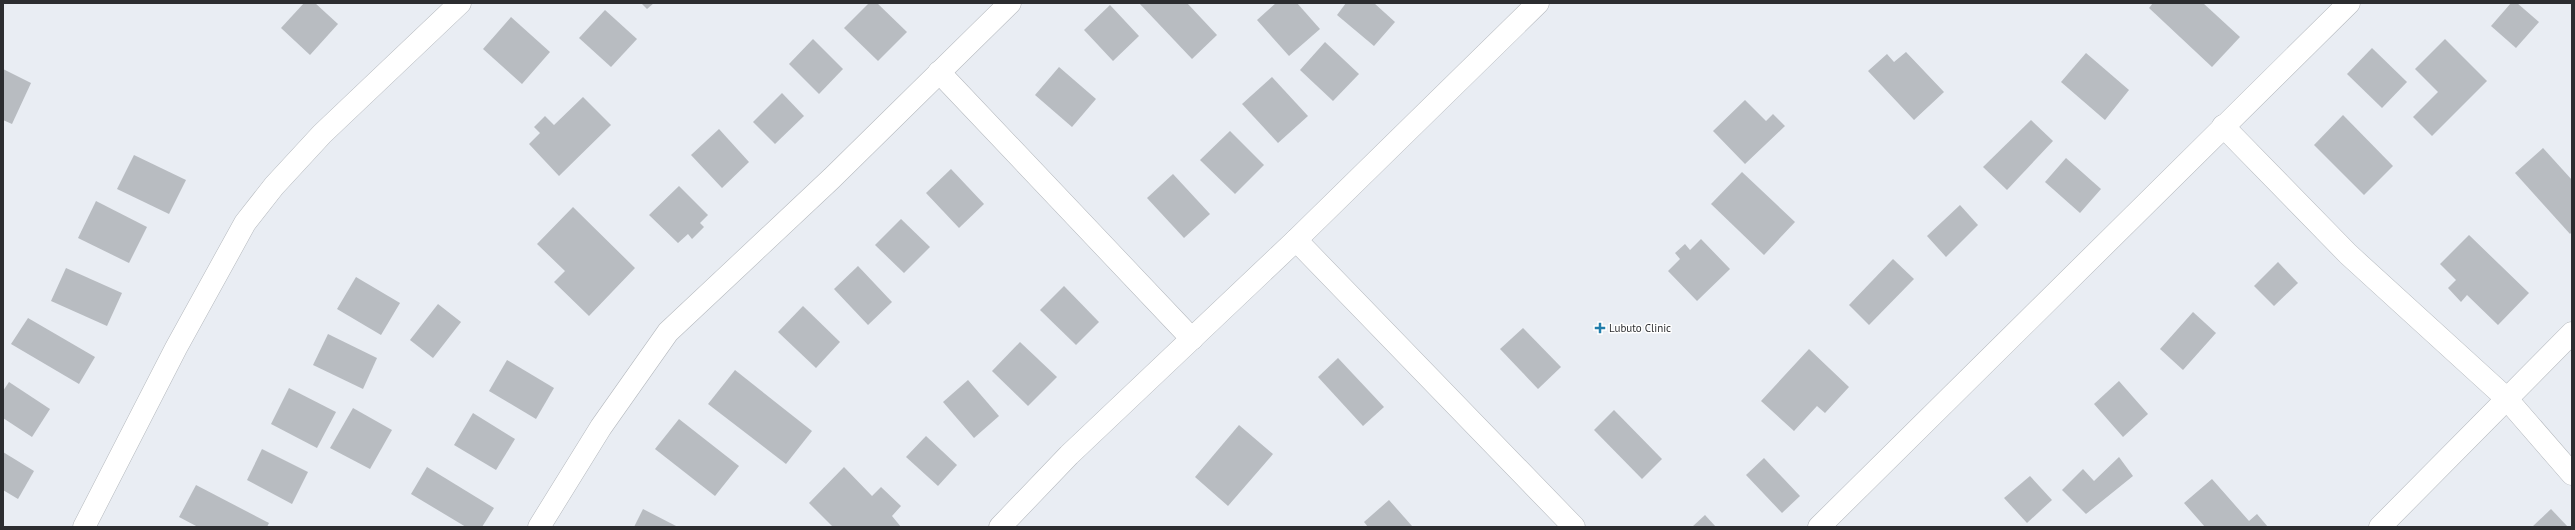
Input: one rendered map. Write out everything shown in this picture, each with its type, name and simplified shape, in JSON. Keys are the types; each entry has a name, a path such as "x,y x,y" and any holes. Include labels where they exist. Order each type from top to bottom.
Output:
{"street":[{"path":"84,527 176,348 245,223 274,186 322,134 460,3"},
{"path":"539,527 601,428 668,332 832,178 1010,3"},
{"path":"1000,527 1069,455 1296,240 1538,3"},
{"path":"1819,527 2349,3"},
{"path":"939,72 1192,339"},
{"path":"2223,126 2348,254 2506,398 2572,474"},
{"path":"1296,240 1574,527"},
{"path":"2380,527 2572,333"}],"building":[{"path":"304,3 315,3 338,24 310,55 281,28"},
{"path":"641,3 654,3 647,9"},
{"path":"869,3 877,3 907,32 878,61 844,28"},
{"path":"1139,3 1187,3 1217,35 1192,59"},
{"path":"1276,3 1297,3 1320,29 1289,56 1257,20"},
{"path":"1346,3 1374,3 1395,22 1374,46 1337,15"},
{"path":"2153,3 2203,3 2240,37 2212,67 2149,8"},
{"path":"2511,3 2517,3 2539,22 2516,48 2491,26"},
{"path":"1110,5 1139,36 1113,61 1084,30"},
{"path":"605,10 637,39 611,67 579,38"},
{"path":"511,17 550,52 522,84 483,49"},
{"path":"813,39 843,69 819,94 789,64"},
{"path":"2445,39 2487,81 2432,136 2413,117 2438,92 2415,69"},
{"path":"1325,42 1359,74 1333,101 1300,70"},
{"path":"2372,48 2407,82 2382,108 2347,74"},
{"path":"1906,52 1944,92 1914,120 1868,71 1887,54 1894,62"},
{"path":"2086,53 2129,90 2105,120 2061,82"},
{"path":"1059,67 1096,99 1072,127 1035,95"},
{"path":"3,69 31,83 12,124 3,120"},
{"path":"1272,77 1308,116 1278,143 1242,104"},
{"path":"782,93 804,116 775,144 753,122"},
{"path":"583,97 611,125 559,176 529,144 540,133 534,127 545,116 554,125"},
{"path":"1745,100 1766,121 1773,114 1785,126 1745,164 1713,131"},
{"path":"2343,115 2393,166 2364,195 2314,145"},
{"path":"2031,120 2053,141 2007,190 1983,167"},
{"path":"719,129 749,162 722,188 691,155"},
{"path":"1230,131 1264,165 1235,194 1200,160"},
{"path":"2543,148 2572,180 2572,232 2570,234 2515,173"},
{"path":"134,155 186,180 169,214 117,189"},
{"path":"2066,158 2101,189 2080,213 2045,182"},
{"path":"951,169 984,204 959,228 926,193"},
{"path":"1742,172 1795,222 1764,255 1711,204"},
{"path":"1173,174 1210,214 1184,238 1147,198"},
{"path":"679,186 708,215 700,223 704,227 692,239 688,234 678,243 649,215"},
{"path":"96,201 147,227 129,263 78,238"},
{"path":"1960,205 1978,225 1946,257 1927,236"},
{"path":"573,207 635,268 589,316 554,282 565,271 537,244"},
{"path":"901,219 930,247 904,273 875,245"},
{"path":"2469,235 2529,293 2498,325 2467,295 2461,302 2448,288 2456,280 2440,264"},
{"path":"1701,239 1730,269 1697,301 1668,271 1680,259 1675,253 1685,244 1690,250"},
{"path":"1893,259 1914,279 1869,325 1849,305"},
{"path":"2278,262 2298,283 2274,306 2254,286"},
{"path":"858,266 892,302 868,325 834,289"},
{"path":"66,268 122,293 107,326 51,301"},
{"path":"356,277 400,303 381,335 337,309"},
{"path":"1064,286 1099,322 1076,345 1040,310"},
{"path":"438,304 461,322 433,358 410,340"},
{"path":"803,306 840,342 816,368 778,332"},
{"path":"2193,312 2216,333 2183,370 2160,349"},
{"path":"28,318 95,357 79,384 11,344"},
{"path":"1523,328 1561,367 1538,389 1500,349"},
{"path":"328,334 377,358 363,389 313,365"},
{"path":"1020,342 1057,377 1028,406 992,371"},
{"path":"1809,349 1849,387 1825,413 1817,406 1794,431 1761,401"},
{"path":"1338,358 1384,407 1363,426 1318,377"},
{"path":"507,360 554,388 536,419 489,391"},
{"path":"735,370 812,431 786,464 708,404"},
{"path":"968,380 999,416 974,438 943,402"},
{"path":"2119,381 2148,414 2123,437 2094,404"},
{"path":"9,382 50,409 32,437 3,418 3,391"},
{"path":"289,388 336,412 317,448 271,424"},
{"path":"353,408 392,430 370,469 330,448"},
{"path":"1614,410 1662,459 1642,479 1594,430"},
{"path":"473,413 515,439 496,470 454,445"},
{"path":"679,419 739,466 715,496 655,449"},
{"path":"1239,425 1273,454 1228,506 1195,477"},
{"path":"926,436 957,465 938,486 906,457"},
{"path":"262,449 308,472 292,504 247,480"},
{"path":"3,452 34,471 18,499 3,490"},
{"path":"2119,457 2133,476 2086,514 2062,490 2083,469 2094,481"},
{"path":"1764,458 1800,496 1782,513 1746,475"},
{"path":"427,467 494,508 482,527 466,527 411,494"},
{"path":"844,467 872,496 881,487 901,506 892,516 901,527 833,527 809,503"},
{"path":"2030,476 2052,500 2027,523 2004,498"},
{"path":"2212,479 2249,521 2257,514 2268,527 2205,527 2184,503"},
{"path":"196,485 269,523 267,527 198,527 179,517"},
{"path":"1389,500 1412,526 1411,527 1368,527 1364,522"},
{"path":"643,509 678,527 634,527"},
{"path":"2551,509 2568,527 2532,527"},
{"path":"1705,515 1716,527 1692,527"}],"place":[{"name":"Lubuto Clinic","path":"1600,328"}]}
